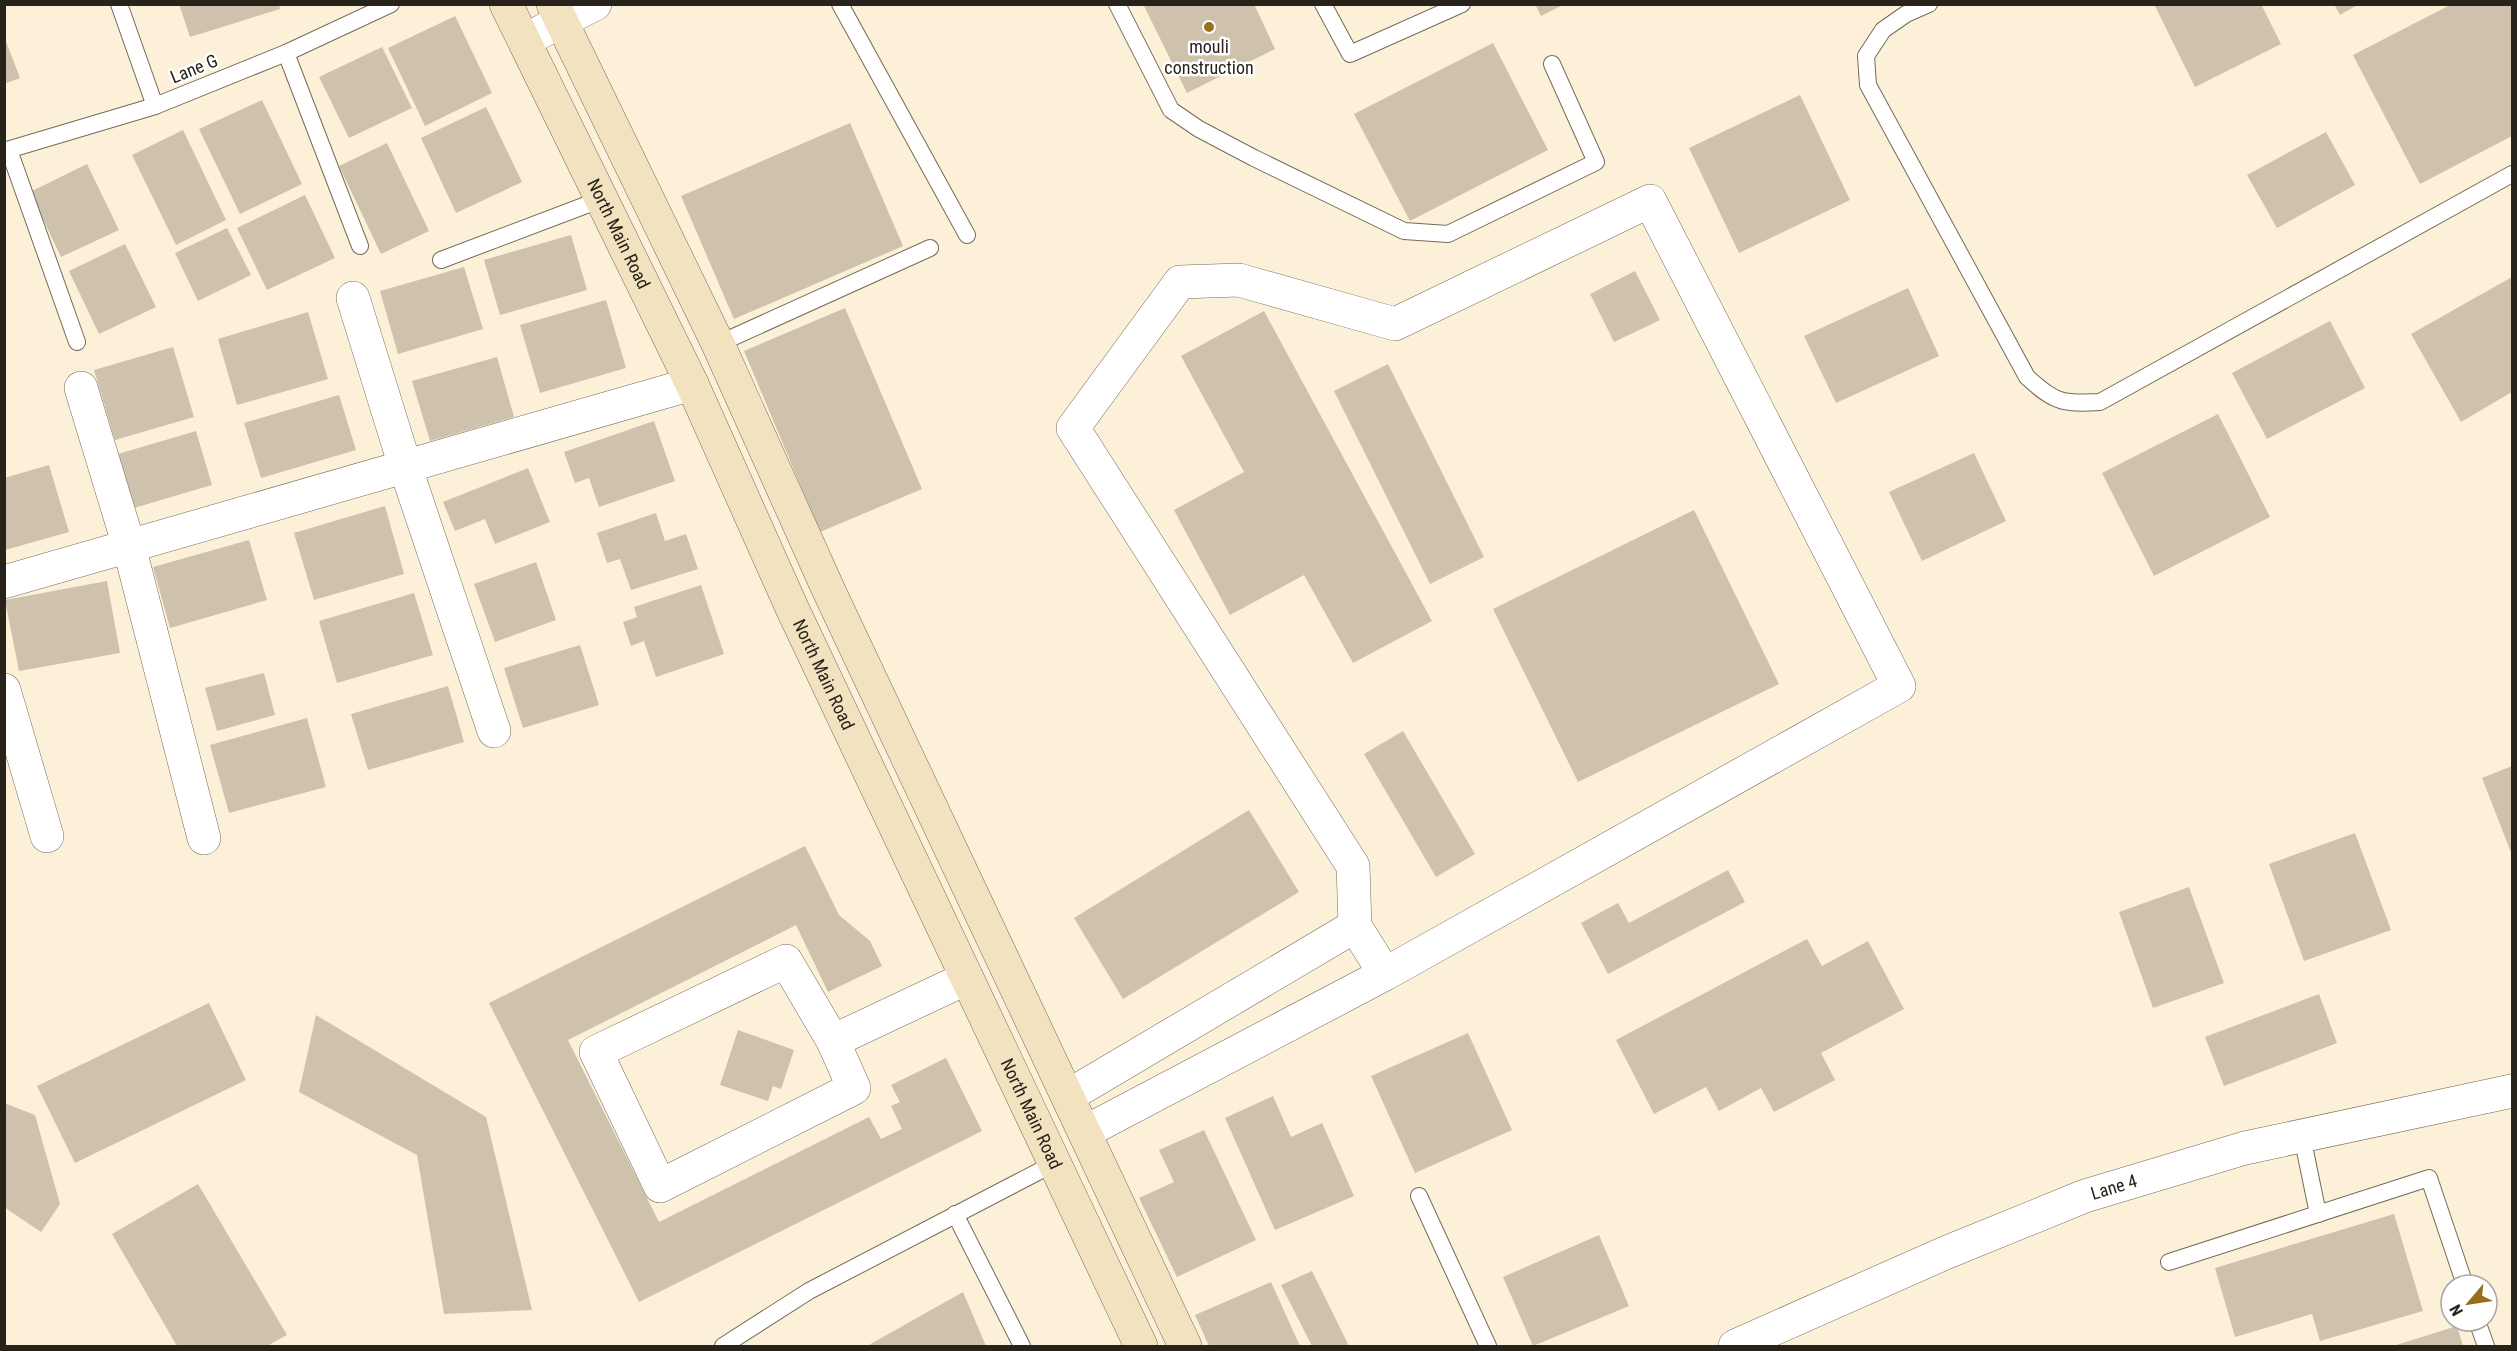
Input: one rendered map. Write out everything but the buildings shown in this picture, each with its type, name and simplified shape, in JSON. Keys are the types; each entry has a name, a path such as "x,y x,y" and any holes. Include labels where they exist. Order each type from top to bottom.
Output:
{"main road":[{"name":"North Main Road","path":"506,4 692,384 792,608 1141,1347"},
{"path":"557,13 718,344 829,591 1185,1347"}],"street":[{"path":"525,40 557,13 595,4"},
{"path":"1085,1132 1385,974 1899,686 1650,201 1395,324 1239,280 1180,282 1073,428 1353,866 1355,926 1385,974"},
{"path":"353,298 405,466 494,730"},
{"path":"4,582 692,384"},
{"path":"81,388 129,546 204,838"},
{"path":"4,690 47,836"},
{"path":"1068,1096 1355,926"},
{"path":"786,961 833,1041 854,1088 660,1186 596,1052 786,961"},
{"path":"833,1041 967,978"},
{"name":"Lane 4","path":"1735,1347 1945,1253 2085,1196 2245,1148 2512,1091"}],"lane":[{"path":"119,4 155,106"},
{"name":"Lane G","path":"7,151 155,106 286,53 391,4"},
{"path":"840,4 966,235"},
{"path":"1117,4 1170,110 1199,129 1254,158 1404,231 1448,234 1596,162 1552,64"},
{"path":"1323,4 1350,54 1462,4"},
{"path":"1929,4 1906,14 1883,30 1866,56 1868,85 2027,377 2046,395 2067,404 2100,402 2512,174"},
{"path":"286,53 360,246"},
{"path":"7,151 77,342"},
{"path":"441,260 602,199"},
{"path":"718,344 930,248"},
{"path":"2302,1136 2318,1214"},
{"path":"723,1347 809,1291 1055,1163"},
{"path":"2169,1262 2429,1178 2461,1273"},
{"path":"1419,1196 1488,1347"},
{"path":"955,1214 1022,1347"}],"place":[{"name":"mouli construction","path":"1209,27"}]}
